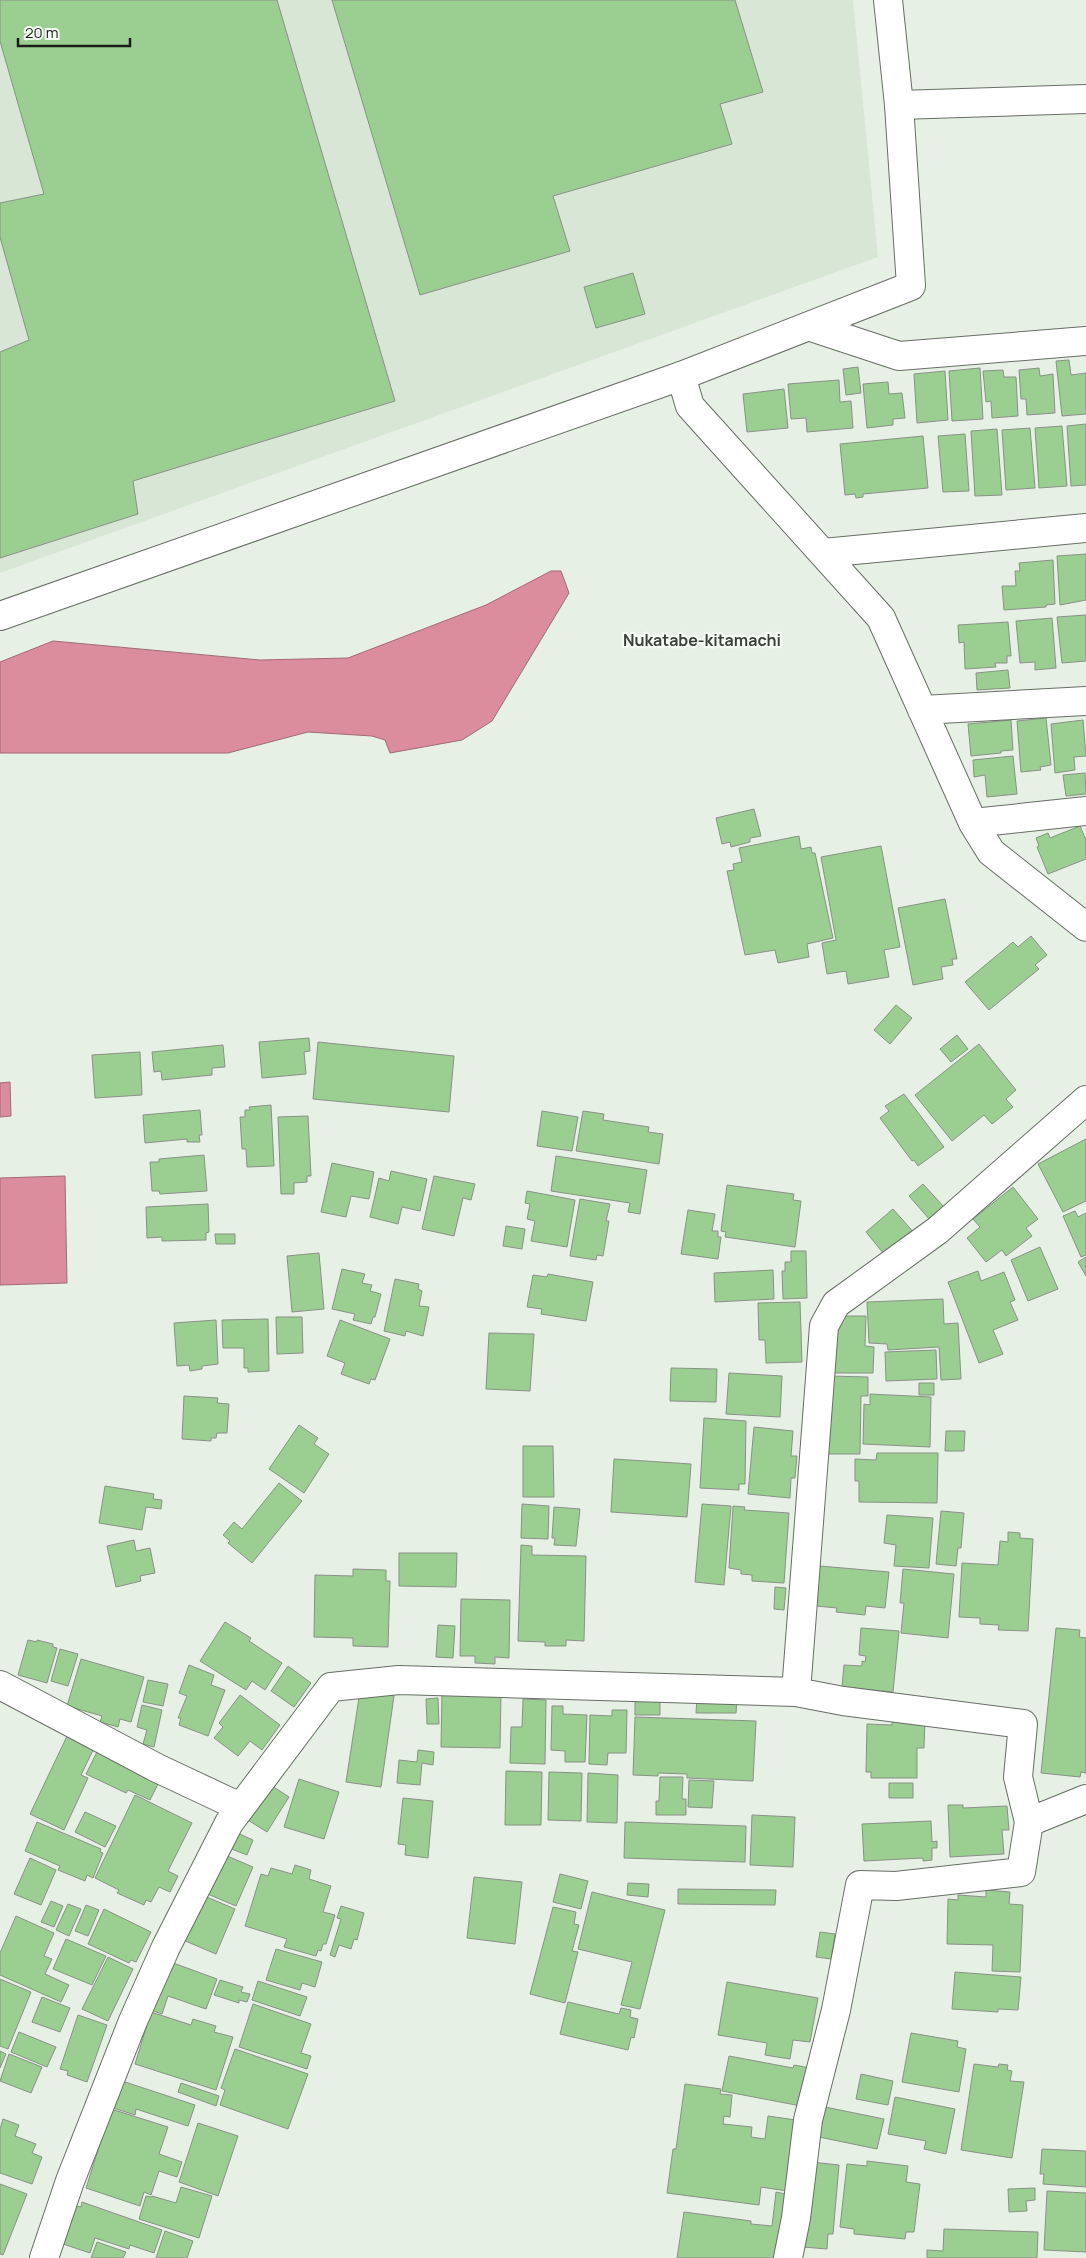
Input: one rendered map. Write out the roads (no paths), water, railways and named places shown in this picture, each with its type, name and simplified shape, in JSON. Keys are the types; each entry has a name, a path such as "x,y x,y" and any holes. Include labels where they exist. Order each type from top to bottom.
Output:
{"street":[{"path":"0,616 682,376 811,327 910,286 899,106 888,0"},
{"path":"899,106 1086,99"},
{"path":"811,327 899,356 1086,342"},
{"path":"682,376 690,406 880,618 973,823 991,852 1086,927"},
{"path":"823,553 1086,528"},
{"path":"922,710 1086,701"},
{"path":"973,823 1086,811"},
{"path":"796,1692 822,1379 824,1326 836,1304 938,1230 1086,1100"},
{"path":"44,2258 70,2181 133,2021 166,1947 229,1824 331,1687 399,1680 796,1692 843,1701 1023,1724 1018,1776 1030,1822 1021,1872 896,1886 860,1885 836,2010 808,2120 796,2218 788,2258"},
{"path":"0,1685 157,1768 240,1807"},
{"path":"1030,1822 1086,1799"}],"district":[{"name":"Nukatabe-kitamachi","path":"702,640"}]}
